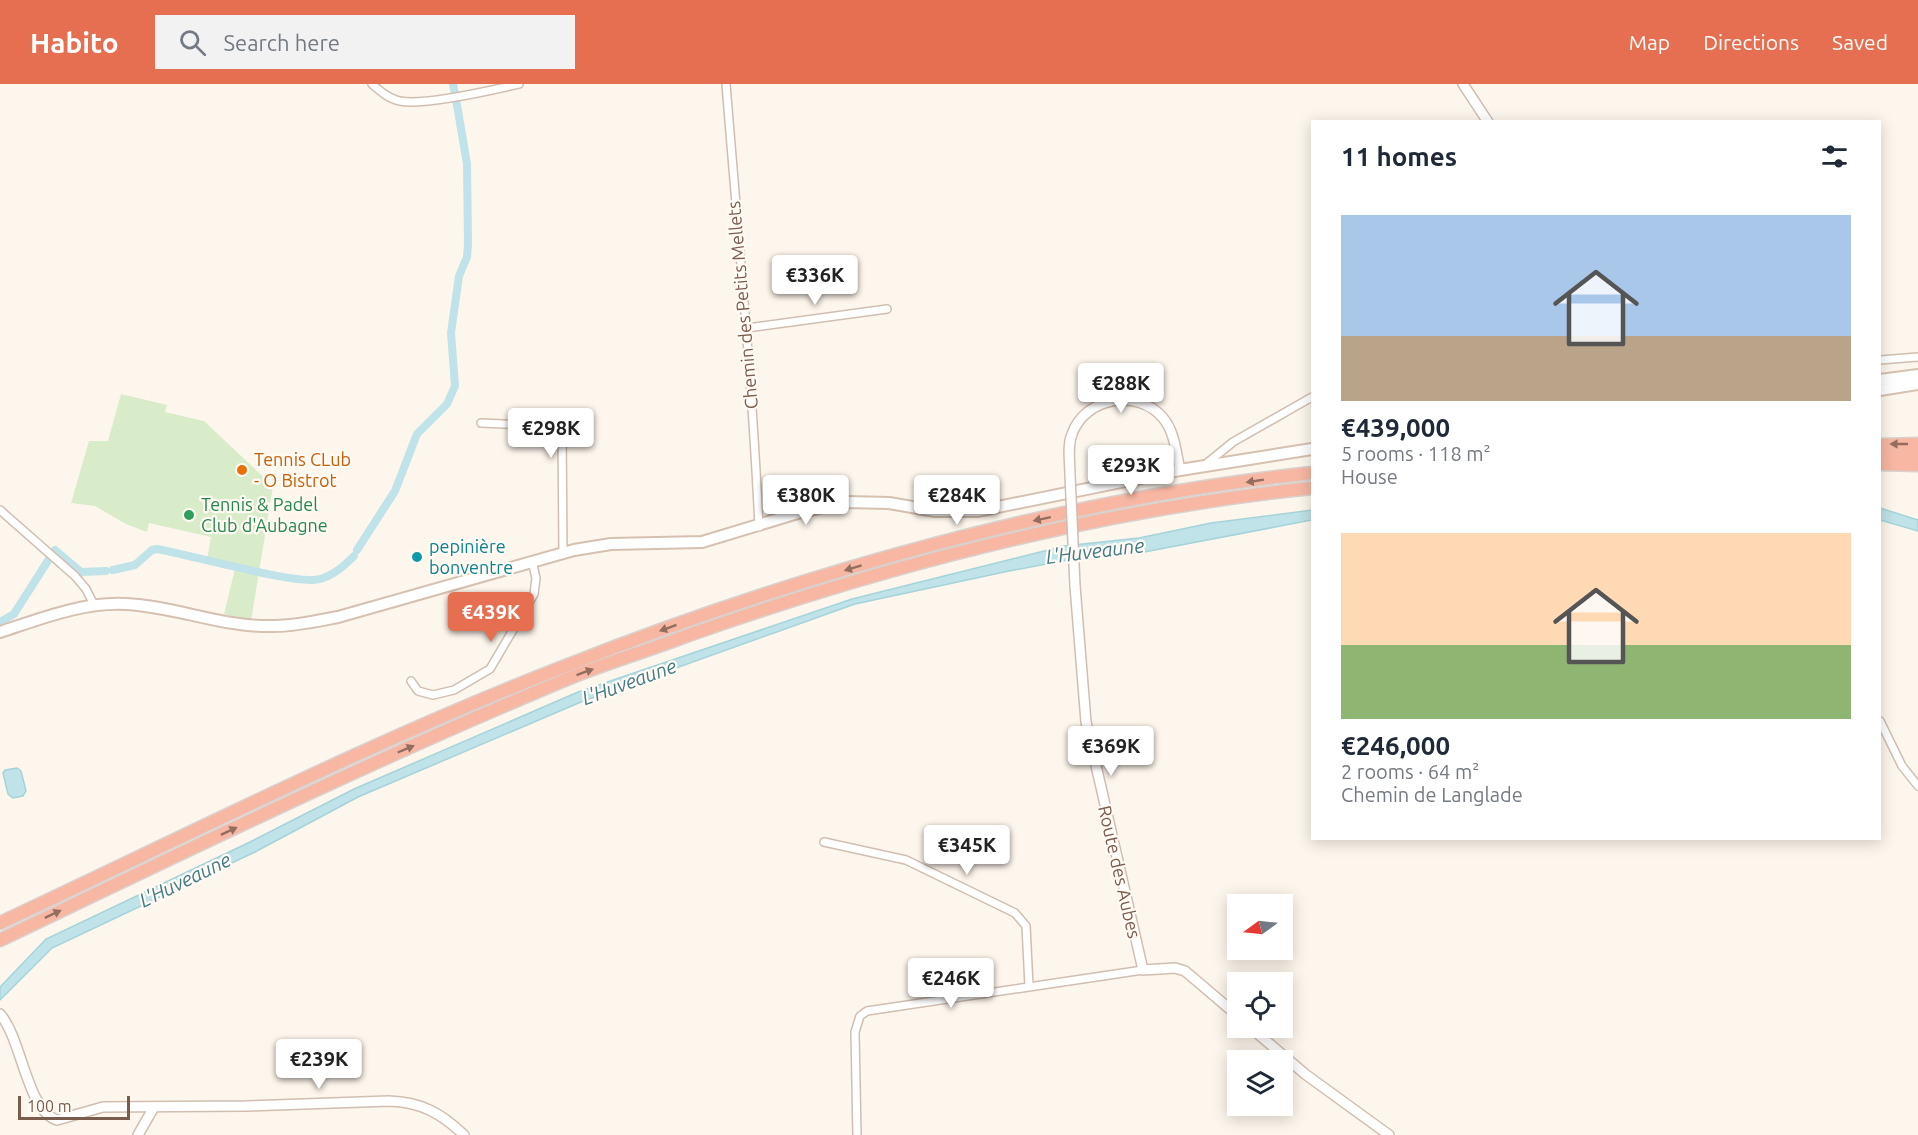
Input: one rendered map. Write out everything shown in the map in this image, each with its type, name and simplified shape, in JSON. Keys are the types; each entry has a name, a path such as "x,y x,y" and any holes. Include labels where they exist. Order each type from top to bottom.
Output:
{"highway":[{"path":"1881,445 1918,444"},
{"path":"1881,457 1918,456"},
{"path":"1881,464 1918,465"},
{"path":"0,923 365,752 567,665 742,602 873,562 1033,521 1151,497 1311,473"},
{"path":"0,940 394,754 570,678 748,614 879,574 1038,534 1153,511 1311,488"}],"main road":[{"path":"1881,380 1918,375"},
{"path":"1881,390 1918,384"},
{"path":"0,632 94,605 125,604 240,624 273,627 303,624 338,617 563,552 610,544 702,542 759,527 801,512 846,502 889,503 935,511 978,511 1180,470 1311,449"}],"street":[{"path":"372,84 399,101 437,99 519,84"},
{"name":"Chemin des Petits Mellets","path":"726,84 734,206 747,328 759,527"},
{"path":"1463,84 1487,120"},
{"path":"747,328 886,309"},
{"path":"1881,360 1918,357"},
{"path":"1204,466 1233,442 1311,398"},
{"name":"Route des Aubes","path":"1143,970 1090,742 1081,685 1070,475 1071,436 1082,416 1100,404 1125,400 1144,403 1163,418 1173,435 1180,470"},
{"path":"481,423 556,426 562,431 563,552"},
{"path":"0,510 75,576 86,589 94,605"},
{"path":"411,681 418,691 433,694 454,690 490,669 534,594 536,578 532,561"},
{"path":"1881,723 1902,766 1918,786"},
{"path":"824,842 906,860 1015,913 1026,926 1029,986"},
{"path":"857,1135 855,1040 860,1016 876,1008 1143,970 1175,968 1185,971 1227,1007"},
{"path":"0,1014 14,1036 40,1107 50,1118 57,1120 103,1107 410,1102 429,1108 446,1118 464,1135"},
{"path":"1263,1038 1305,1074 1389,1135"},
{"path":"138,1135 154,1107"}],"green space":[{"name":"Tennis & Padel Club d'Aubagne","path":"121,394 167,405 165,412 204,421 273,486 251,621 224,614 235,569 207,560 211,537 149,523 147,532 126,524 95,506 71,503 89,441 108,441"}],"water":[{"path":"1881,508 1918,520 1918,531 1881,520"},
{"name":"L'Huveaune","path":"1311,510 1311,520 1139,553 1089,556 855,604 581,702 358,797 255,852 52,948 0,1000 0,987 46,939 250,842 354,789 578,692 852,599 1064,546 1139,538 1211,523"},
{"path":"17,768 21,771 26,791 23,796 13,798 8,794 3,773 5,770"}],"waterway":[{"path":"453,84 455,94"},
{"path":"357,550 395,491 417,434 447,404 455,386 451,333 459,276 467,257 468,244 467,164 456,99"},
{"path":"113,570 135,565 152,550 157,549 267,574 308,580 330,575 354,556"},
{"path":"55,550 81,572 106,571"},
{"path":"0,622 14,614 49,559"}],"place":[{"name":"Tennis CLub - O Bistrot","path":"242,470"},
{"name":"Tennis & Padel Club d'Aubagne","path":"189,515"},
{"name":"pepinière bonventre","path":"417,557"}]}
